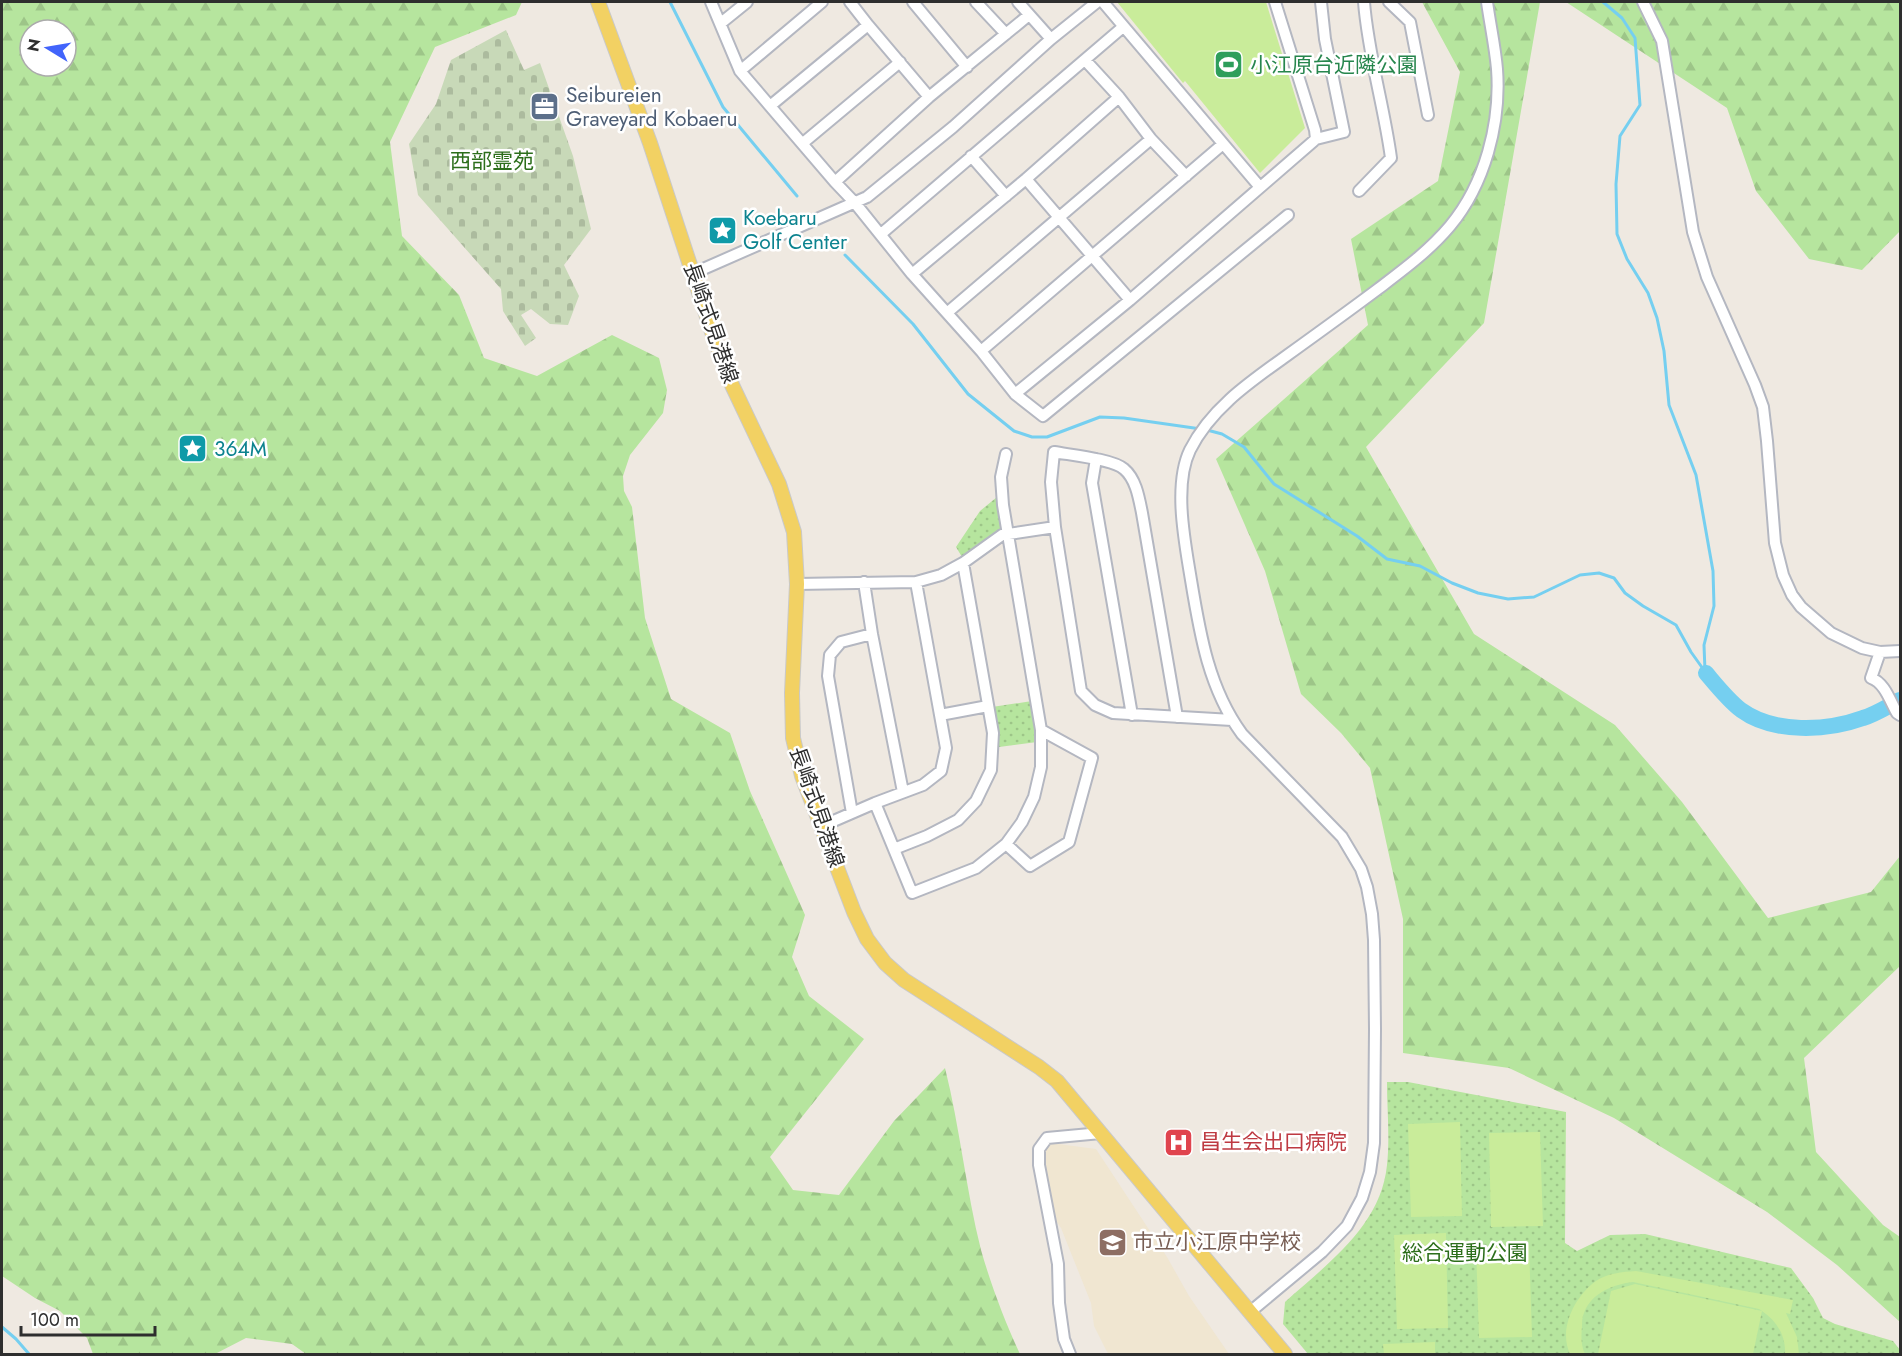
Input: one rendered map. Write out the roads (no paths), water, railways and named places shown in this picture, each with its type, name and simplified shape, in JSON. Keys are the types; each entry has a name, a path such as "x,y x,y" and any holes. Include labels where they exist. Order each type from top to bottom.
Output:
{"main road":[{"name":"長崎式見港線","path":"598,2 650,143 712,332 732,385 778,484 794,532 797,584 792,693 793,738 802,776 854,912 867,939 885,963 904,980 1057,1081 1285,1354"}],"street":[{"path":"711,2 740,71 855,203 912,274 948,312 1015,394 1042,416 1288,215"},
{"path":"721,23 747,2"},
{"path":"740,71 822,2"},
{"path":"850,2 929,97"},
{"path":"913,2 967,67"},
{"path":"976,2 1005,34"},
{"path":"1018,2 1051,39"},
{"path":"694,273 867,197 1097,2"},
{"path":"1103,2 1259,186"},
{"path":"1275,2 1316,139"},
{"path":"1015,394 1130,300 1316,139 1344,132 1324,39 1321,2"},
{"path":"1359,191 1391,158 1366,25 1364,2"},
{"path":"1389,2 1410,22 1428,115"},
{"path":"1250,1312 1322,1252 1347,1226 1362,1198 1370,1172 1374,1143 1372,914 1361,868 1342,837 1258,752 1232,720 1211,676 1194,594 1181,513 1183,480 1189,452 1209,420 1223,405 1413,263 1450,226 1462,209 1477,183 1491,142 1495,122 1497,70 1487,2"},
{"path":"1643,2 1662,41 1693,232 1707,277 1763,407 1774,543 1783,575 1792,595 1801,607 1831,633 1862,648 1900,651"},
{"path":"835,182 929,97 1029,15"},
{"path":"770,106 868,25"},
{"path":"881,234 1123,27"},
{"path":"1085,60 1119,97 1151,139 1186,176"},
{"path":"803,143 900,62"},
{"path":"912,274 1026,179 1119,97"},
{"path":"948,312 1151,139"},
{"path":"981,351 1223,144"},
{"path":"971,156 1006,195"},
{"path":"1026,179 1130,300"},
{"path":"1177,717 1138,492 1123,467 1096,459 1054,452 1051,482 1055,527 1081,691 1095,705 1113,713 1132,715 1232,720"},
{"path":"874,803 912,893 976,868 1006,844 1022,822 1034,797 1041,767 1041,730 1003,505 1001,477 1006,454"},
{"path":"1096,459 1092,483 1132,715"},
{"path":"797,584 916,582 941,575 963,563 1002,535 1055,527"},
{"path":"894,849 958,820 976,801 991,770 993,733 963,563"},
{"path":"864,582 903,792"},
{"path":"822,826 923,785 941,771 946,747 916,582"},
{"path":"852,813 828,676 830,655 841,642 872,634"},
{"path":"1880,651 1871,678 1877,680 1884,688 1896,711"},
{"path":"940,715 988,706"},
{"path":"1006,844 1030,866 1070,842 1092,758 1041,730"},
{"path":"1070,1354 1064,1339 1059,1303 1058,1264 1039,1165 1039,1149 1047,1137 1101,1133"}],"waterway":[{"path":"670,2 723,107 797,196"},
{"path":"1603,2 1622,18 1635,38 1640,105 1620,136 1616,184 1617,234 1627,259 1648,293 1657,318 1664,351 1669,405 1696,475 1713,571 1714,606 1704,645 1705,671"},
{"path":"845,255 913,324 968,394 1014,431 1032,437 1047,437 1100,417 1124,418 1201,429"},
{"path":"1207,430 1222,434 1244,447 1274,484 1357,536 1387,559 1420,566 1452,583 1478,593 1508,599 1534,597 1580,575 1599,573 1614,578 1625,593 1676,625 1706,673"},
{"path":"1706,673 1741,710 1754,718 1785,727 1833,726 1873,714 1900,700"},
{"path":"2,1327 29,1354"}],"place":[{"name":"小江原台近隣公園","path":"1229,65"},
{"name":"Seibureien Graveyard Kobaeru","path":"545,107"},
{"name":"Koebaru Golf Center","path":"722,230"},
{"name":"364M","path":"193,449"},
{"name":"昌生会出口病院","path":"1179,1142"},
{"name":"市立小江原中学校","path":"1112,1242"}],"park label":[{"name":"西部霊苑","path":"492,161"},
{"name":"総合運動公園","path":"1465,1253"}]}
